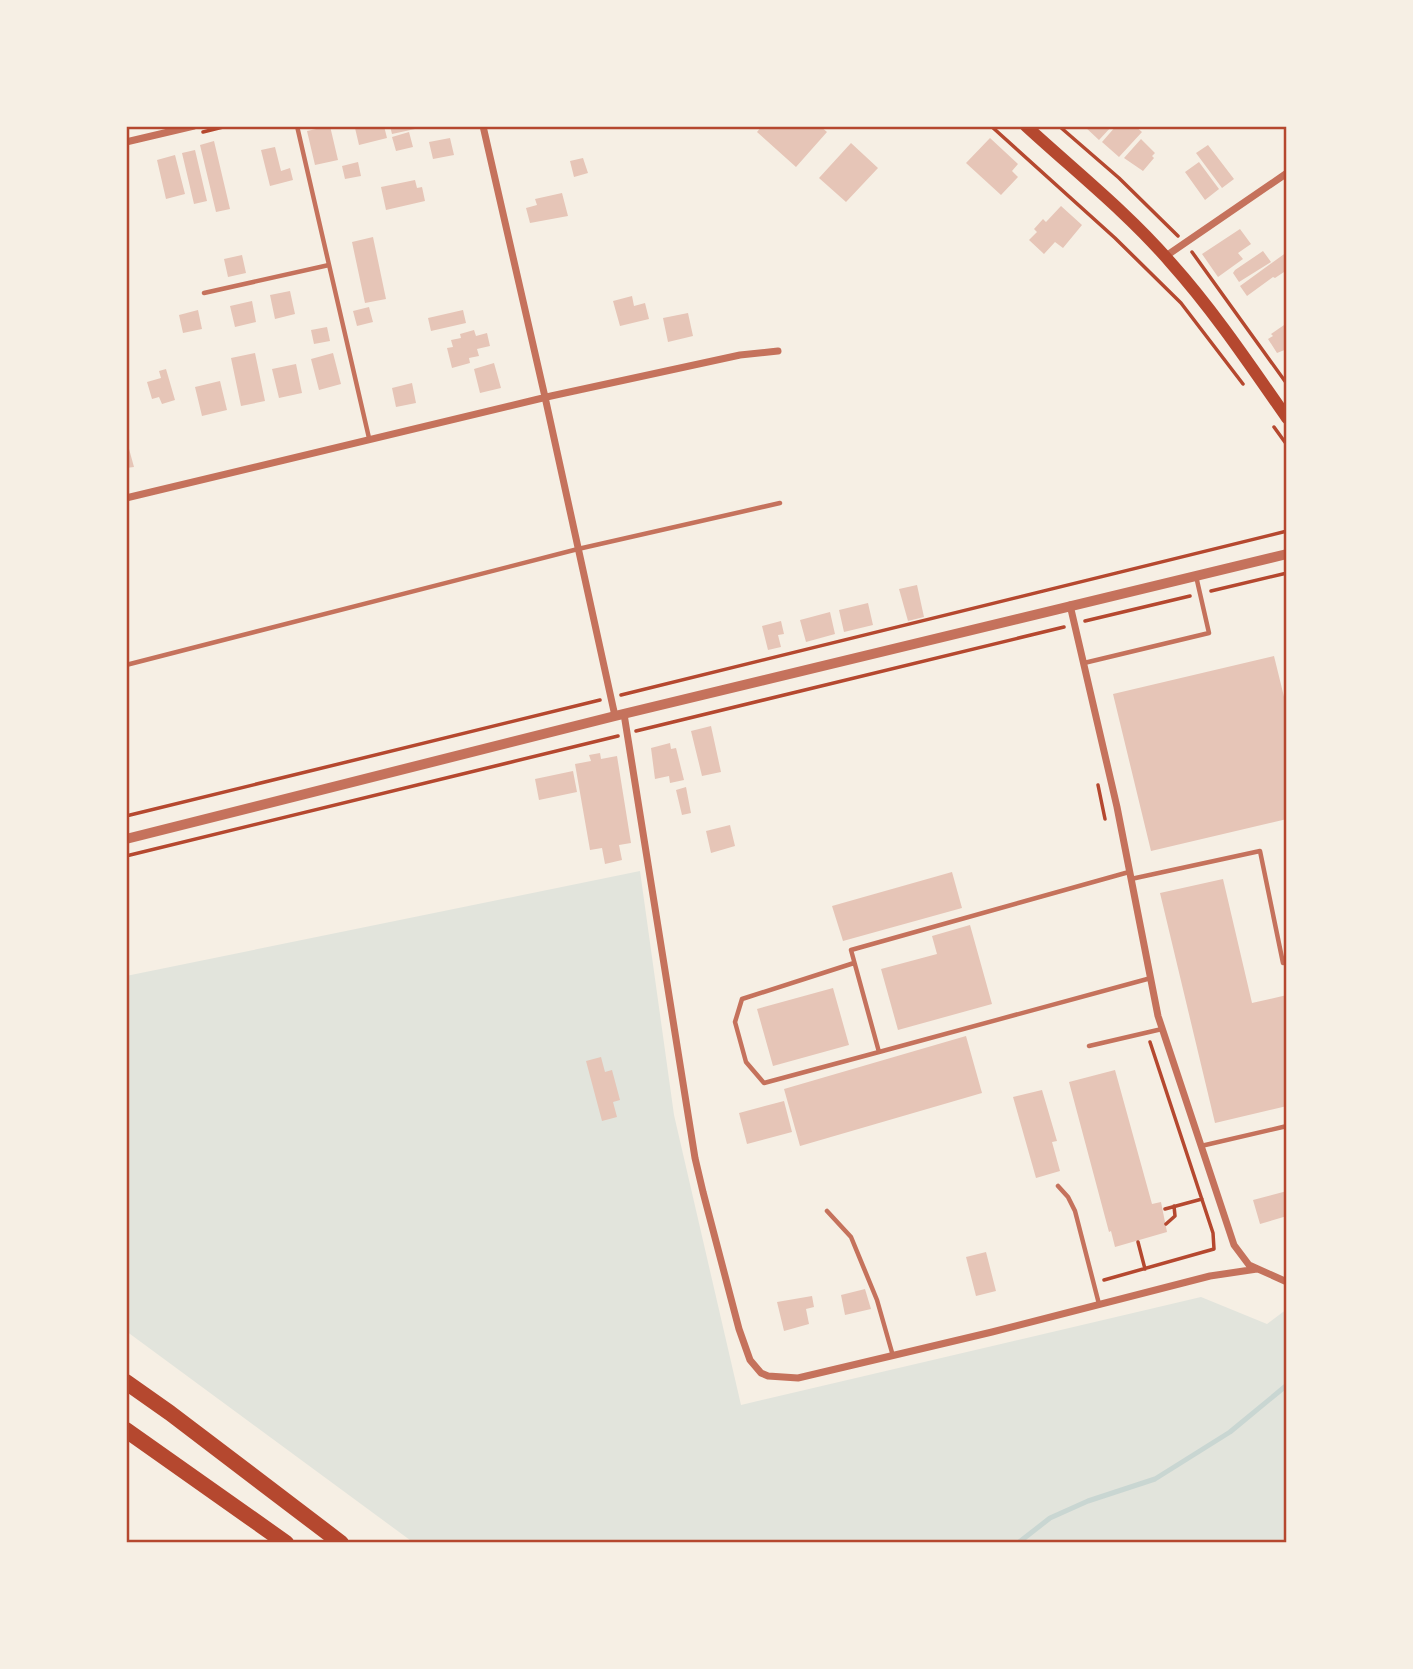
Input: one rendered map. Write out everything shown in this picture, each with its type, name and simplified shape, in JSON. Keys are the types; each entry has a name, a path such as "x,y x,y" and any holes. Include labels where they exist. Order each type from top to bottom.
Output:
{"highway":[{"path":"126,1382 341,1543"},
{"path":"126,1430 286,1543"},
{"path":"259,1523 278,1543"}],"main road":[{"path":"1026,126 1166,257 1212,313 1287,418"}],"street":[{"path":"126,142 194,126"},
{"path":"483,126 611,698 628,733 695,1158 739,1329 755,1367 761,1373 775,1377 799,1378 1210,1276 1257,1269"},
{"path":"1166,257 1287,173"},
{"path":"126,498 545,397 740,355 779,351"},
{"path":"126,839 620,715 1287,554"},
{"path":"1070,605 1131,875 1162,1029 1234,1245 1245,1261 1287,1282"}],"lane":[{"path":"297,126 369,438"},
{"path":"204,293 329,265"},
{"path":"126,664 578,549 780,503"},
{"path":"1083,663 1209,633 1196,576"},
{"path":"879,1052 851,950 1131,875 1260,851 1283,962 1287,962"},
{"path":"854,963 742,999 735,1022 746,1062 764,1083 1151,978"},
{"path":"1089,1046 1162,1029"},
{"path":"1201,1146 1287,1126"},
{"path":"1058,1186 1075,1211 1099,1304"},
{"path":"827,1211 851,1237 877,1300 893,1356"}],"path":[{"path":"991,126 1115,238 1181,303 1244,384"},
{"path":"1273,425 1287,445"},
{"path":"126,816 1287,531"},
{"path":"126,856 1287,573"},
{"path":"1166,1209 1202,1199"},
{"path":"1167,1224 1175,1216 1174,1206"},
{"path":"1138,1242 1145,1269"}],"shaded area":[{"path":"640,871 674,1115 741,1405 1201,1297 1267,1324 1287,1309 1287,1543 414,1543 126,1331 126,976"}],"building":[{"path":"330,126 338,160 315,165 307,131"},
{"path":"384,126 387,138 359,145 355,128"},
{"path":"390,126 414,126 415,129 392,134"},
{"path":"762,126 820,126 827,132 796,167 757,132"},
{"path":"1084,126 1112,126 1099,140"},
{"path":"1116,126 1135,126 1142,132 1119,157 1102,142"},
{"path":"409,132 413,147 396,151 392,137"},
{"path":"450,138 454,155 433,159 429,142"},
{"path":"990,138 1018,164 1012,171 1018,177 1001,195 966,163"},
{"path":"1141,139 1155,153 1143,171 1124,158"},
{"path":"214,141 230,209 216,212 200,145"},
{"path":"851,143 878,168 846,202 819,178"},
{"path":"1208,145 1234,179 1222,188 1196,153"},
{"path":"275,147 281,171 290,168 293,180 270,186 261,150"},
{"path":"195,150 207,201 194,204 182,153"},
{"path":"175,155 185,194 166,199 157,160"},
{"path":"583,158 588,173 574,177 570,161"},
{"path":"358,162 361,176 345,179 342,166"},
{"path":"1199,162 1219,189 1205,200 1185,172"},
{"path":"415,180 417,188 422,187 425,201 386,210 381,187"},
{"path":"562,193 568,216 530,223 526,208 537,205 535,199"},
{"path":"1061,206 1082,225 1063,248 1055,242 1044,254 1029,240 1037,232 1034,229 1043,219 1046,222"},
{"path":"1240,229 1251,244 1238,253 1243,259 1218,277 1202,254"},
{"path":"373,237 386,299 365,303 352,242"},
{"path":"1263,251 1271,262 1239,282 1233,273 1235,270"},
{"path":"1287,252 1287,270 1247,296 1240,286"},
{"path":"242,255 246,273 228,277 224,259"},
{"path":"290,291 295,314 275,319 270,295"},
{"path":"632,296 634,306 645,303 649,319 620,326 613,301"},
{"path":"252,301 256,322 235,327 230,306"},
{"path":"369,307 373,322 357,326 353,311"},
{"path":"198,310 202,329 183,333 179,315"},
{"path":"463,310 466,323 431,331 428,318"},
{"path":"688,313 693,336 668,342 663,318"},
{"path":"1287,323 1287,349 1277,353 1268,339"},
{"path":"327,327 330,341 314,344 311,330"},
{"path":"474,330 476,336 487,333 490,346 477,349 479,356 469,358 470,363 452,368 447,348 453,347 451,340 461,338 460,334"},
{"path":"255,353 265,401 241,406 231,358"},
{"path":"333,353 341,384 319,390 311,359"},
{"path":"494,363 501,388 480,393 474,369"},
{"path":"296,364 302,393 279,398 272,369"},
{"path":"166,369 175,400 162,404 159,397 152,399 147,382 161,378 159,371"},
{"path":"220,381 227,410 202,416 195,387"},
{"path":"412,383 416,403 396,407 392,388"},
{"path":"126,438 134,467 126,468"},
{"path":"917,585 924,617 908,621 899,589"},
{"path":"868,603 873,625 844,632 839,610"},
{"path":"830,612 835,634 806,642 800,620"},
{"path":"781,621 784,634 778,635 781,647 768,650 762,626"},
{"path":"1274,656 1287,709 1287,819 1151,851 1113,694"},
{"path":"711,726 721,772 702,776 691,731"},
{"path":"670,743 671,749 676,748 684,780 670,783 669,776 655,779 651,748"},
{"path":"600,753 601,759 617,756 631,843 619,845 622,860 605,864 602,848 590,850 575,764 591,761 589,755"},
{"path":"573,771 577,792 539,800 535,779"},
{"path":"686,787 691,813 682,815 676,790"},
{"path":"730,825 735,846 711,853 706,831"},
{"path":"952,872 962,908 843,941 832,906"},
{"path":"1223,879 1252,1003 1287,995 1287,1106 1215,1123 1160,893"},
{"path":"970,925 992,1004 898,1030 881,969 937,954 932,936"},
{"path":"833,988 849,1045 773,1066 757,1009"},
{"path":"966,1036 982,1093 800,1146 784,1089"},
{"path":"601,1057 605,1072 612,1070 620,1100 613,1102 617,1117 602,1121 586,1061"},
{"path":"1115,1070 1152,1204 1161,1202 1167,1232 1115,1247 1069,1082"},
{"path":"1042,1090 1057,1141 1052,1142 1060,1171 1036,1178 1013,1097"},
{"path":"784,1101 792,1132 747,1144 739,1113"},
{"path":"1287,1191 1287,1216 1260,1224 1253,1200"},
{"path":"986,1252 996,1291 976,1296 966,1257"},
{"path":"865,1289 871,1309 845,1315 841,1295"},
{"path":"812,1296 814,1307 806,1309 809,1324 784,1331 777,1302"}],"waterway":[{"path":"1018,1543 1050,1518 1088,1501 1155,1479 1230,1432 1287,1385"}]}
